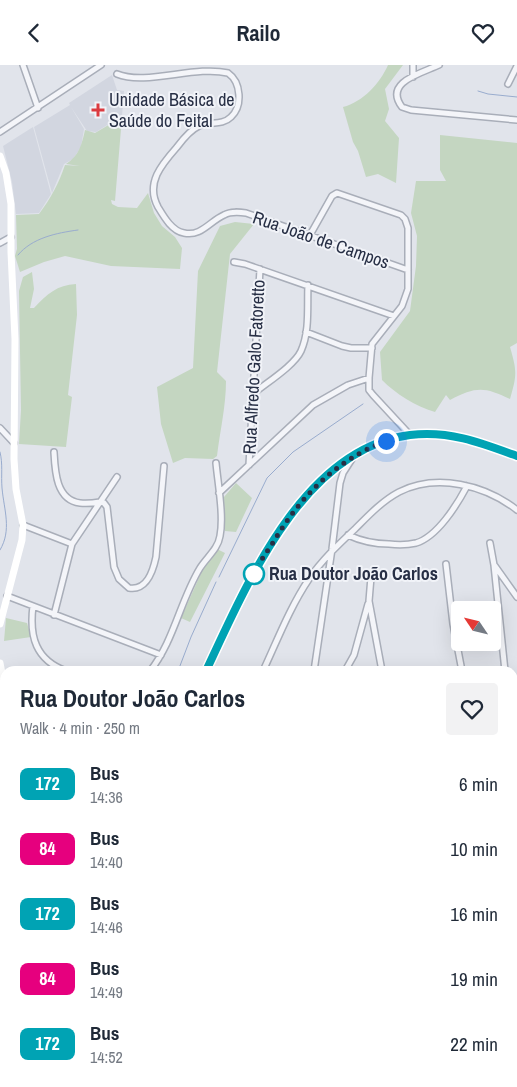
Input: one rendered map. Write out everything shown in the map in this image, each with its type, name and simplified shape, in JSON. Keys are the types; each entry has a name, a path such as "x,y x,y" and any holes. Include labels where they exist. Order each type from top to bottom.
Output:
{"main road":[{"path":"0,156 10,190 15,339 14,443 16,489 23,525 22,540 0,624"}],"street":[{"path":"23,65 38,108"},
{"path":"0,132 101,65"},
{"path":"413,65 413,77"},
{"path":"439,65 406,80 398,87 399,101 404,109 517,120"},
{"name":"Rua João de Campos","path":"192,66 213,67 229,74 238,91 239,101 231,117 225,121 197,126 163,163 154,181 157,205 166,219 178,231 192,234 205,229 225,214 246,213 408,270"},
{"path":"508,84 517,66"},
{"path":"117,74 129,77 178,68"},
{"path":"310,235 332,196 337,193 401,215 405,219 408,228 408,289 405,299 394,316 374,340 368,378 369,390 410,435"},
{"path":"0,243 11,237"},
{"path":"234,262 308,285 394,316"},
{"name":"Rua Alfredo Galo Fatoretto","path":"249,465 260,269"},
{"path":"252,394 285,368 301,351 306,332 308,285"},
{"path":"306,332 342,346 372,348"},
{"path":"219,493 313,405 348,385 368,378"},
{"path":"0,428 14,443"},
{"path":"208,666 242,595 286,522 319,483 340,465 355,455 386,441 410,435 459,437 477,441 517,456"},
{"path":"54,452 55,475 66,495 79,503 104,503 107,507 114,567 119,579 129,588 140,587 153,570 156,557 164,466"},
{"path":"315,666 340,483 343,473 355,455"},
{"path":"153,666 161,655 199,570 219,540 221,523 216,463"},
{"path":"54,615 72,544 117,477"},
{"path":"265,666 299,595 323,559 385,502 399,492 416,486 451,483 491,493 517,510"},
{"path":"348,535 359,540 384,544 404,545 417,543 428,537 437,528 467,486"},
{"path":"23,525 72,544"},
{"path":"490,543 504,666"},
{"path":"446,564 453,624 461,666"},
{"path":"494,565 517,597"},
{"path":"348,666 354,655 369,601 371,577"},
{"path":"7,596 161,655"},
{"path":"369,601 381,666"},
{"path":"33,606 34,639 43,658 55,666"}],"shaded area":[{"path":"112,75 117,90 124,91 122,116 96,132 87,131 71,107 84,129 81,147 73,159 64,164 52,193 34,127 70,105 69,103"},
{"path":"33,127 51,194 39,213 16,214 12,182 3,146"}],"green space":[{"path":"388,65 403,65 385,89 389,109 385,121 399,138 396,183 378,174 366,177 343,107 357,101 370,91 376,85"},
{"path":"122,117 115,201 111,200 112,204 118,207 137,208 148,193 154,213 162,226 175,237 182,248 180,269 111,266 65,256 20,272 15,256 17,249 16,215 39,214 54,190 65,165 80,166 66,164 77,153 85,130 95,133"},
{"path":"440,135 517,143 517,343 510,347 515,373 510,399 487,390 474,390 450,400 446,395 435,412 406,399 382,380 380,352 410,311 416,266 417,236 411,213 416,181 446,181 440,170"},
{"path":"235,222 254,224 230,254 217,372 226,381 226,390 217,456 213,459 185,458 173,463 161,424 157,387 193,368 198,271 220,226"},
{"path":"32,272 34,289 30,308 34,308 58,288 76,284 77,315 68,395 72,397 66,447 19,444 21,410 19,291 23,277"},
{"path":"236,483 252,498 236,532 225,531 224,497"},
{"path":"217,549 225,553 190,622 181,618 202,571"},
{"path":"6,618 27,623 31,637 4,641"}],"waterway":[{"path":"478,91 517,97"},
{"path":"18,255 37,240 78,230"},
{"path":"219,577 267,478 293,452 363,404"},
{"path":"0,452 6,527 6,535 0,550"},
{"path":"180,666 216,582"}],"bus line":[{"name":"172","path":"208,666 242,595 278,533 299,504 325,477 340,465 374,445 399,437 420,434 459,437 477,441 517,456"}],"place":[{"name":"Unidade Básica de Saúde do Feital","path":"98,110"},
{"name":"Rua Doutor João Carlos","path":"254,574"}],"route":[{"path":"254,574 290,516 313,489 340,465 361,451 386,441"}]}
